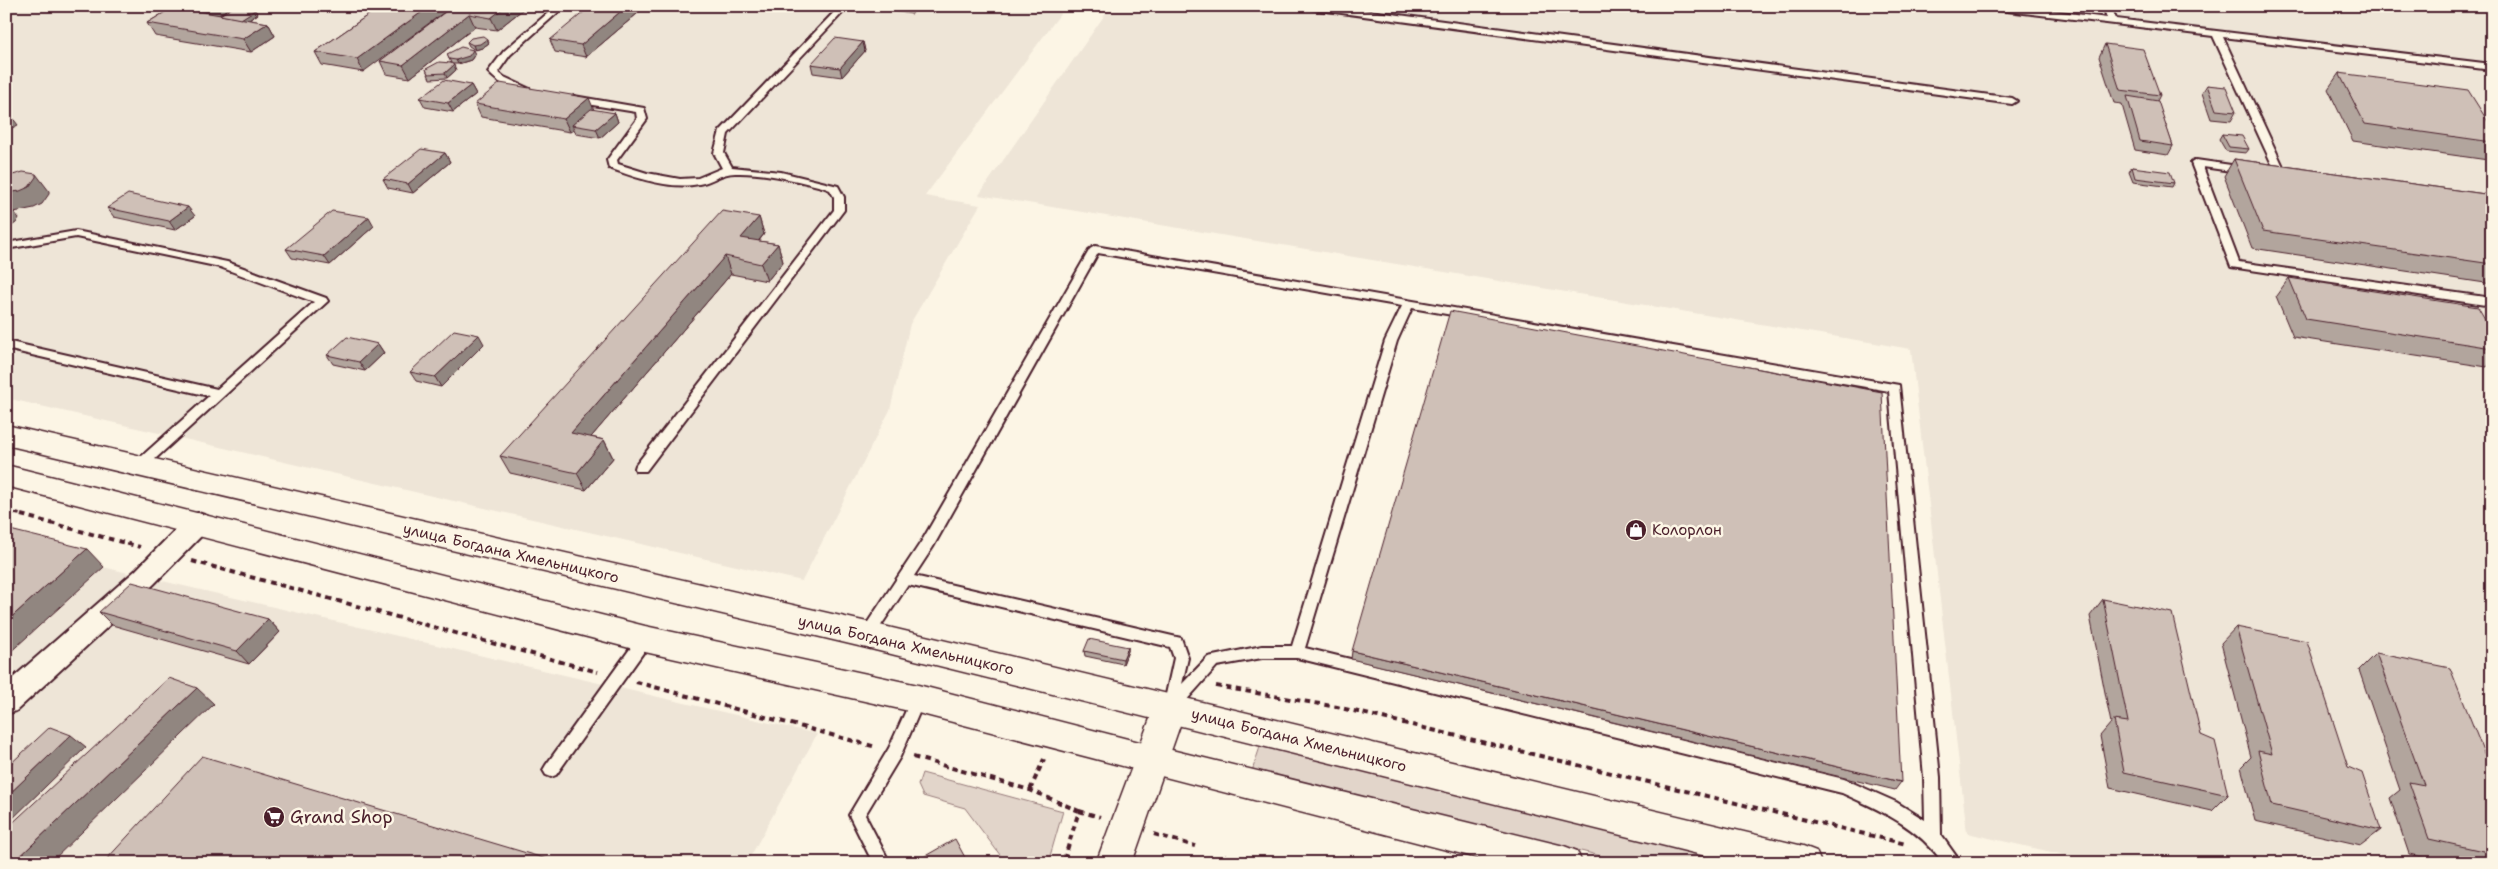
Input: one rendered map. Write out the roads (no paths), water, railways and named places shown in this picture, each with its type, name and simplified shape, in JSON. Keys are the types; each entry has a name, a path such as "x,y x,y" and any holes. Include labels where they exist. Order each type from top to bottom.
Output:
{"main road":[{"name":"улица Богдана Хмельницкого","path":"6,435 867,635 1804,863"},
{"path":"6,476 198,523 645,639 918,698 1151,760 1564,863"},
{"path":"1114,863 1170,708"}],"street":[{"path":"6,702 146,577 198,523"}],"lane":[{"path":"534,92 524,91 500,79 493,72 507,54 561,6"},
{"path":"729,170 720,161 717,150 723,133 845,6"},
{"path":"1312,6 2012,101"},
{"path":"1991,6 2492,67"},
{"path":"2107,6 2113,21"},
{"path":"2217,34 2282,174 2196,163 2236,265 2492,302"},
{"path":"563,97 641,110 642,119 614,154 612,160 613,166 626,171 687,183 700,181 729,170 828,185 834,188 839,197 839,210 641,468"},
{"path":"6,246 76,234 223,264 322,301 138,467"},
{"path":"867,635 905,579 1095,249 1895,388 1932,777 1933,835"},
{"path":"1297,652 1391,341 1409,303"},
{"path":"6,345 219,394"},
{"path":"905,579 1176,642 1181,658 1170,708"},
{"path":"550,770 645,639"},
{"path":"1170,708 1213,661 1262,652 1297,652 1844,786 1908,816 1933,835 1949,858"},
{"path":"882,863 857,815 895,752 918,698"}],"place":[{"name":"Колорлон","path":"1636,530"},
{"name":"Grand Shop","path":"274,817"}]}
